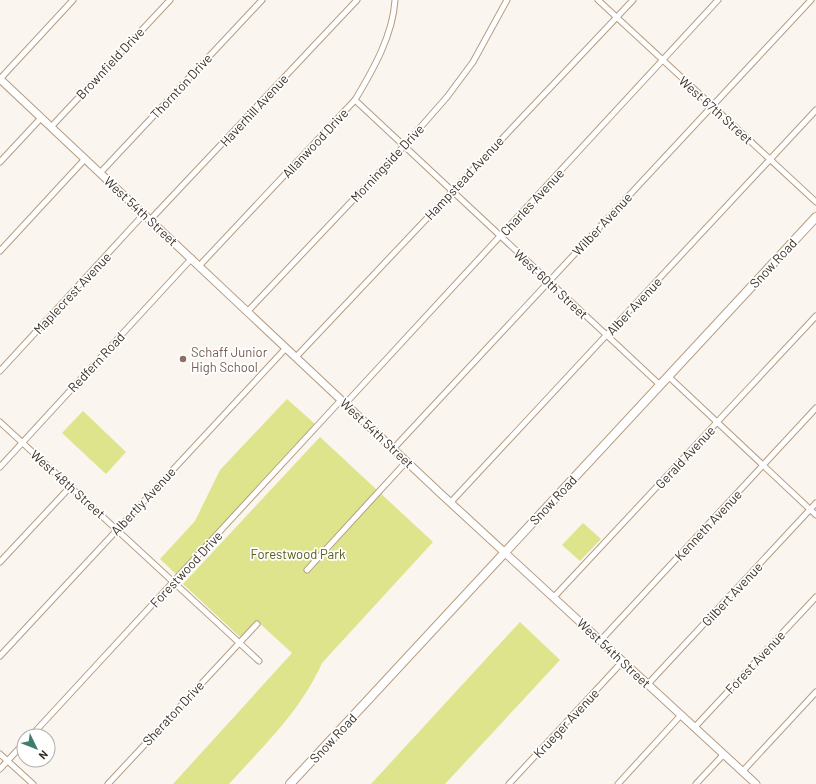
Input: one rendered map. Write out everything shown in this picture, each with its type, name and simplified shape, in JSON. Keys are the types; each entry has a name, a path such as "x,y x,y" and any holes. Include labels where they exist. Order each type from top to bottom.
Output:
{"main road":[{"name":"Snow Road","path":"290,784 816,217"}],"street":[{"path":"0,79 73,0"},
{"name":"Brownfield Drive","path":"51,127 170,0"},
{"name":"Thornton Drive","path":"100,173 262,0"},
{"name":"Haverhill Avenue","path":"150,220 357,0"},
{"name":"Allanwood Drive","path":"200,265 355,100 371,74 386,38 395,0"},
{"name":"Morningside Drive","path":"248,310 404,146 447,97 473,62 507,0"},
{"name":"West 67th Street","path":"598,0 816,202"},
{"name":"Hampstead Avenue","path":"296,357 633,0"},
{"name":"Charles Avenue","path":"343,402 500,236 718,0"},
{"name":"Wilber Avenue","path":"394,448 811,0"},
{"name":"West 54th Street","path":"0,79 248,310 343,402 756,784"},
{"name":"West 60th Street","path":"355,100 660,385"},
{"name":"Alber Avenue","path":"451,502 816,110"},
{"path":"0,162 41,118"},
{"path":"0,251 85,159"},
{"name":"Maplecrest Avenue","path":"0,371 144,214"},
{"name":"Redfern Road","path":"0,467 192,258"},
{"name":"Gerald Avenue","path":"554,597 816,316"},
{"name":"Albertly Avenue","path":"0,656 286,348"},
{"path":"668,376 816,515"},
{"name":"Forestwood Drive","path":"38,728 343,402"},
{"name":"Kenneth Avenue","path":"600,641 816,408"},
{"name":"West 48th Street","path":"0,422 259,661"},
{"path":"307,570 407,461"},
{"path":"0,562 71,486"},
{"name":"Gilbert Avenue","path":"648,684 816,503"},
{"name":"Forest Avenue","path":"694,728 816,597"},
{"name":"Sheraton Drive","path":"108,784 238,642 257,624"},
{"name":"Krueger Avenue","path":"509,784 623,661"},
{"path":"742,772 816,692"},
{"path":"618,784 681,715"},
{"path":"0,769 16,752"},
{"path":"0,754 33,784"},
{"path":"696,784 724,754"}],"green space":[{"path":"287,399 315,424 177,575 160,559 195,521 220,470"},
{"path":"83,411 126,452 106,474 62,433"},
{"name":"Forestwood Park","path":"320,437 433,542 322,663 313,681 292,713 229,784 173,784 292,653 257,621 241,638 183,584"},
{"path":"583,523 601,539 580,561 562,545"},
{"path":"520,622 560,660 445,784 371,784"}],"place":[{"name":"Schaff Junior High School","path":"183,359"}]}
